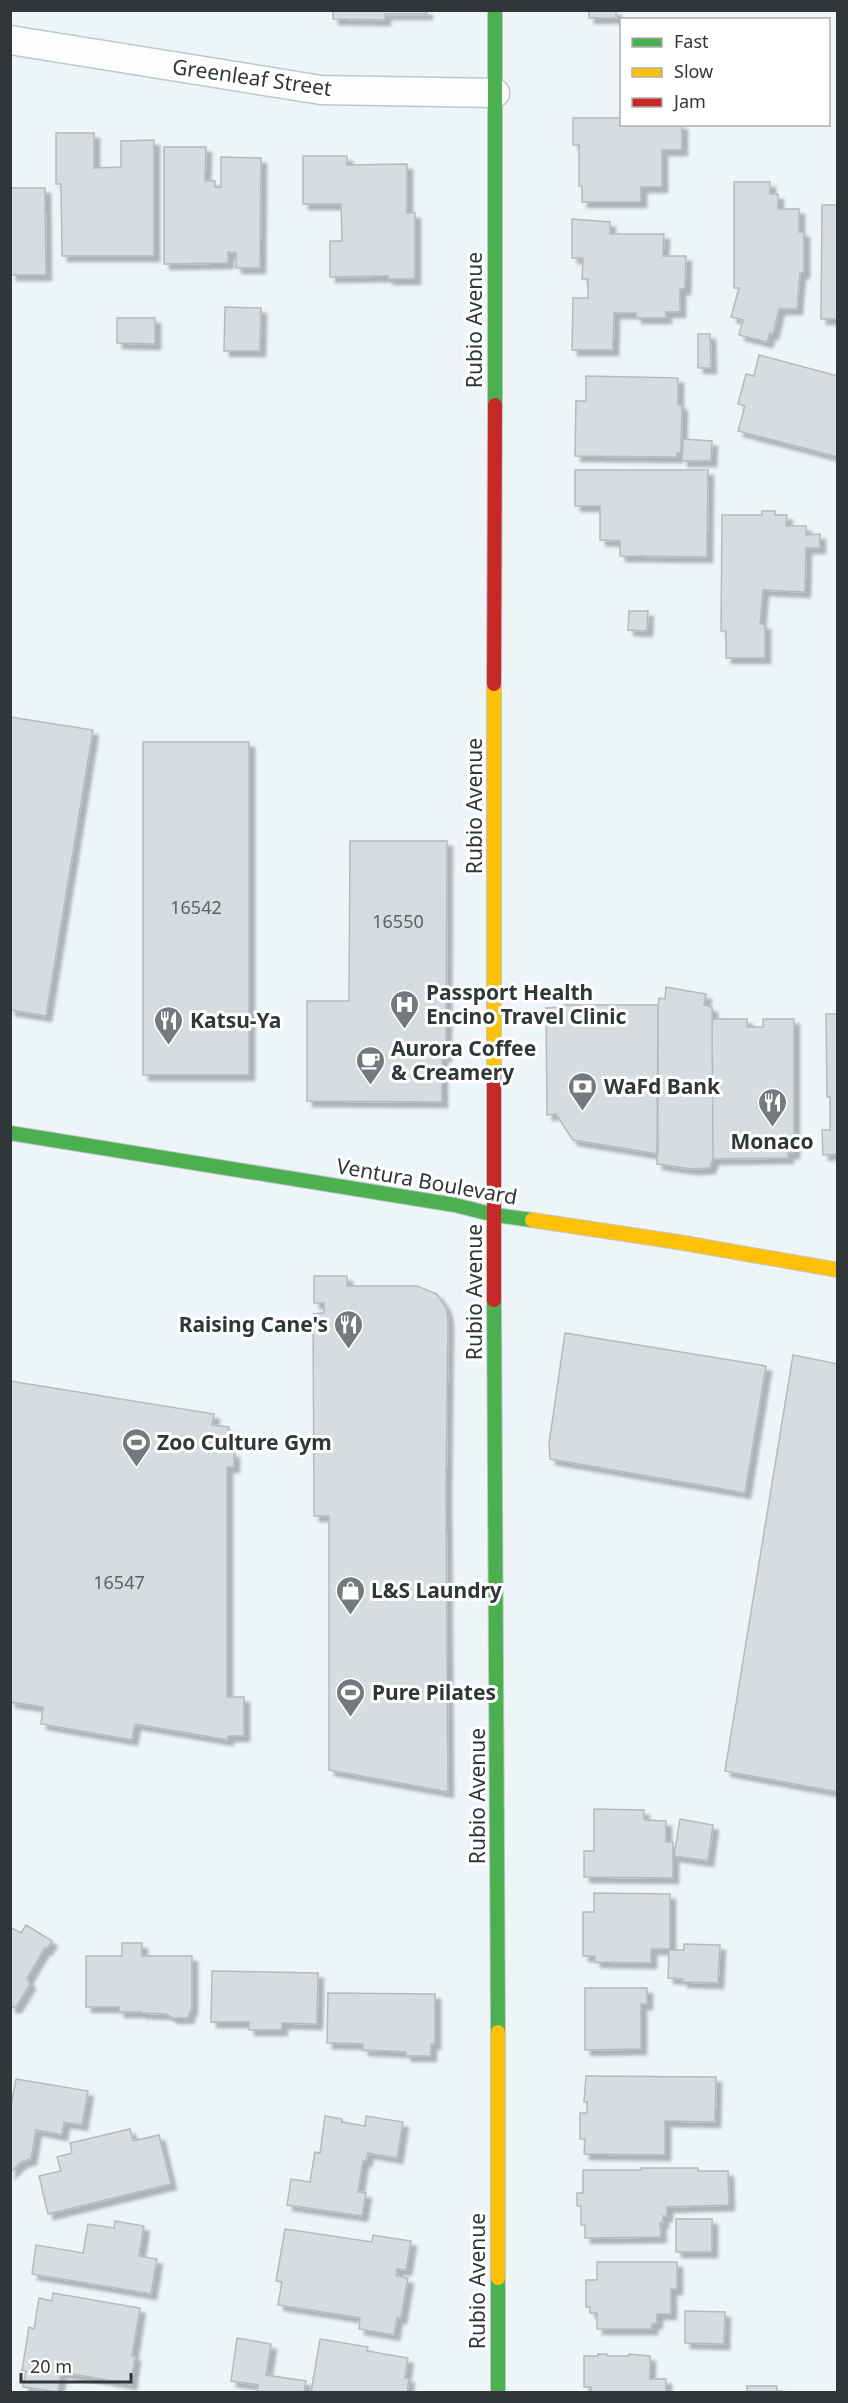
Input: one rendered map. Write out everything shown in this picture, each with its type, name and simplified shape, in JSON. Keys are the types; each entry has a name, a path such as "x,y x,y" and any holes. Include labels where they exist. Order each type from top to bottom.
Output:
{"street":[{"name":"Rubio Avenue","path":"495,10 498,2392"},
{"name":"Greenleaf Street","path":"10,40 321,90 495,93"},
{"name":"Ventura Boulevard","path":"10,1133 455,1205 495,1215 678,1242 837,1269"}],"building":[{"path":"333,10 427,10 427,14 385,14 385,20 333,19"},
{"path":"589,10 616,10 616,18 589,18"},
{"path":"573,118 620,118 620,126 682,126 682,150 662,150 662,187 641,187 641,202 582,202 582,186 579,186 579,145 573,145"},
{"path":"56,133 94,133 94,168 121,167 121,141 154,140 154,256 62,256 61,184 56,184"},
{"path":"164,147 206,147 205,181 215,181 215,187 221,187 221,157 261,158 260,268 236,268 236,253 228,252 228,263 164,264"},
{"path":"303,156 347,156 347,165 407,164 407,213 415,213 415,279 388,279 388,276 330,277 330,241 342,241 341,204 303,204"},
{"path":"734,182 770,182 770,194 778,194 778,209 799,209 799,232 804,232 804,273 800,273 797,309 779,309 773,334 770,333 767,342 739,335 743,320 731,317 739,288 734,288"},
{"path":"10,188 45,188 46,275 11,275"},
{"path":"822,205 838,205 838,319 821,319"},
{"path":"572,219 610,222 610,234 664,234 663,256 686,256 685,289 680,289 680,312 666,312 666,318 636,318 636,313 614,313 613,350 572,350 573,298 588,298 588,279 582,279 583,258 572,258"},
{"path":"225,307 261,308 260,351 224,351"},
{"path":"117,318 155,318 155,344 117,343"},
{"path":"698,334 710,334 711,368 698,368"},
{"path":"759,355 838,376 838,457 738,431 745,406 738,404 746,374 754,376"},
{"path":"586,376 678,378 678,405 682,405 681,453 677,453 677,457 575,456 576,401 586,401"},
{"path":"683,439 712,441 711,461 682,461"},
{"path":"575,470 708,470 707,557 620,556 620,541 600,540 600,506 575,506"},
{"path":"762,511 775,511 775,515 787,515 786,526 806,526 806,535 820,534 820,548 806,548 805,592 763,590 760,624 765,624 765,658 726,658 726,631 721,631 722,515 762,515"},
{"path":"629,611 648,611 647,631 628,630"},
{"path":"10,717 93,730 46,1016 10,1010"},
{"path":"143,742 249,742 249,1075 143,1075"},
{"path":"350,841 447,841 446,1056 442,1056 442,1102 307,1101 307,1001 349,1001"},
{"path":"666,987 706,994 704,1005 712,1007 713,1159 710,1168 691,1169 657,1164 658,1005 659,998 665,999"},
{"path":"563,1005 658,1005 658,1154 573,1140 556,1114 547,1115 546,1008 563,1007"},
{"path":"826,1014 838,1014 838,1154 823,1155 822,1130 830,1130 830,1097 827,1097"},
{"path":"712,1019 747,1019 747,1027 763,1027 763,1019 794,1019 794,1153 788,1153 788,1158 713,1159"},
{"path":"314,1276 347,1276 347,1286 417,1286 437,1294 446,1308 448,1320 446,1491 448,1792 329,1770 329,1516 314,1516 313,1314 324,1313 324,1303 314,1303"},
{"path":"565,1333 766,1366 745,1493 550,1459 549,1444"},
{"path":"793,1355 838,1364 838,1792 725,1771"},
{"path":"10,1381 214,1414 212,1425 229,1427 229,1452 234,1452 234,1467 227,1467 227,1697 244,1697 244,1736 228,1736 228,1740 135,1724 132,1740 41,1724 43,1707 10,1702"},
{"path":"594,1809 644,1810 644,1820 666,1821 666,1842 673,1842 673,1878 584,1877 584,1851 594,1851"},
{"path":"680,1819 713,1825 708,1861 674,1856"},
{"path":"594,1893 670,1894 670,1949 651,1949 651,1963 595,1962 595,1956 583,1956 583,1912 594,1912"},
{"path":"26,1925 52,1941 47,1949 45,1948 27,1978 30,1984 16,2007 10,2007 10,1927 21,1933"},
{"path":"122,1943 142,1943 142,1956 192,1956 192,2007 188,2018 173,2018 166,2014 119,2012 119,2007 86,2007 86,1956 122,1956"},
{"path":"684,1944 720,1945 718,1983 682,1982 683,1979 668,1978 669,1950 684,1950"},
{"path":"212,1971 318,1973 317,2024 282,2023 282,2030 249,2030 249,2022 211,2022"},
{"path":"585,1988 647,1988 647,2004 641,2004 641,2049 585,2050"},
{"path":"328,1993 435,1994 435,2044 431,2044 431,2056 406,2056 406,2052 363,2050 363,2044 327,2043"},
{"path":"586,2076 716,2077 715,2122 665,2121 665,2155 584,2154 585,2139 580,2139 580,2113 587,2113 587,2102 584,2102"},
{"path":"16,2079 88,2091 82,2125 64,2122 62,2135 36,2130 31,2159 21,2162 10,2173 10,2111"},
{"path":"325,2116 365,2126 366,2116 403,2122 397,2158 368,2153 366,2161 363,2161 358,2192 366,2193 362,2216 287,2205 291,2179 310,2182 315,2152 320,2153"},
{"path":"130,2129 133,2141 159,2135 171,2184 48,2214 39,2176 61,2171 57,2157 72,2153 70,2143"},
{"path":"641,2168 698,2168 698,2171 728,2171 729,2205 667,2207 667,2216 663,2216 663,2223 660,2223 661,2237 585,2238 585,2225 581,2225 581,2206 577,2206 577,2193 583,2193 583,2170 641,2170"},
{"path":"676,2219 712,2219 712,2252 676,2252"},
{"path":"115,2221 144,2226 139,2256 157,2259 151,2294 32,2274 36,2245 83,2253 88,2224 114,2228"},
{"path":"285,2229 372,2242 373,2235 411,2241 406,2270 397,2269 396,2276 408,2278 401,2318 397,2318 394,2335 359,2329 360,2318 278,2305 282,2282 276,2281"},
{"path":"597,2262 677,2262 677,2289 671,2289 671,2314 657,2314 657,2323 652,2324 652,2329 597,2329 597,2313 590,2313 590,2307 586,2307 586,2280 597,2280"},
{"path":"53,2293 140,2308 132,2356 135,2356 131,2384 61,2372 58,2392 23,2387 26,2371 22,2370 29,2327 34,2329 39,2298 52,2301"},
{"path":"685,2311 725,2312 724,2344 685,2343"},
{"path":"237,2338 271,2344 266,2375 306,2381 304,2392 257,2392 258,2385 231,2381"},
{"path":"320,2339 368,2347 367,2351 408,2358 405,2378 409,2378 407,2392 311,2392"},
{"path":"598,2354 650,2356 650,2379 666,2379 666,2392 591,2392 591,2387 584,2387 584,2356 598,2356"},
{"path":"747,2386 777,2386 777,2392 747,2392"}],"traffic: fast":[{"path":"495,10 495,405"},
{"path":"10,1133 455,1205 495,1215 532,1220"},
{"path":"494,1300 498,2032"},
{"path":"498,2278 498,2392"}],"traffic: slow":[{"path":"494,684 494,1076"},
{"path":"532,1220 678,1242 838,1270"},
{"path":"498,2032 498,2278"}],"traffic: jam":[{"path":"494,684 495,405"},
{"path":"494,1076 494,1300"}],"place":[{"name":"Passport Health Encino Travel Clinic","path":"405,1030"},
{"name":"Katsu-Ya","path":"169,1046"},
{"name":"Aurora Coffee & Creamery","path":"370,1086"},
{"name":"WaFd Bank","path":"583,1112"},
{"name":"Monaco","path":"772,1128"},
{"name":"Raising Cane's","path":"349,1350"},
{"name":"Zoo Culture Gym","path":"136,1468"},
{"name":"L&S Laundry","path":"350,1616"},
{"name":"Pure Pilates","path":"351,1718"}]}
